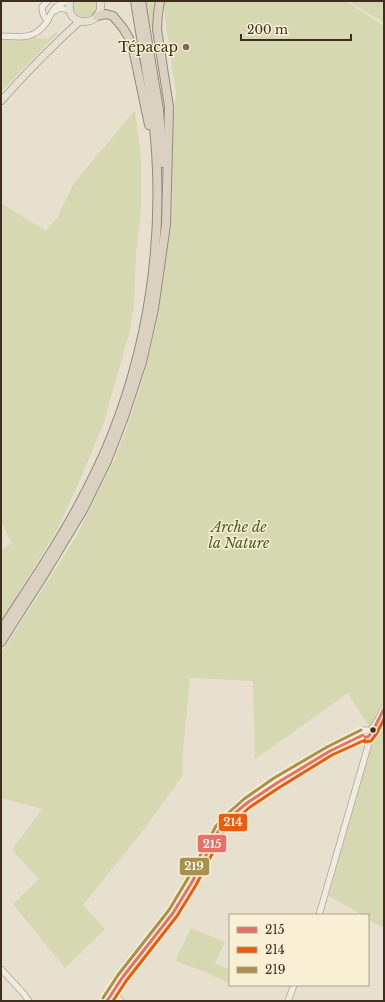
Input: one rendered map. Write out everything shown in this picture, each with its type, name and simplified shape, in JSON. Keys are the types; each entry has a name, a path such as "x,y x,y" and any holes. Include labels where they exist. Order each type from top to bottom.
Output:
{"highway":[{"path":"1,630 81,502 99,465 120,413 136,361 144,327 150,293 156,233 157,172 152,111 135,1"},
{"path":"1,642 83,510 107,461 124,417 142,362 154,309 164,209 163,157 158,110 141,1"},
{"path":"160,1 157,29 169,107 166,226 160,260"},
{"path":"97,16 106,14 113,16 126,33 131,44 149,126 153,157 157,172"}],"main road":[{"path":"60,39 70,24 68,1"},
{"path":"70,13 77,20 83,22 90,21 97,16 100,4 106,1"},
{"path":"1,101 39,60 80,21"}],"street":[{"path":"48,1 42,7 42,12 48,20"},
{"path":"1,36 31,36 42,29 57,6 68,1"},
{"path":"53,12 63,8 70,13"},
{"path":"107,1001 125,974 177,907 189,888 217,834 227,820 252,799 281,780 322,756 367,734 375,725 384,709"},
{"path":"318,914 368,746 367,734"},
{"path":"1,969 29,1001"},
{"path":"288,1001 294,986"},
{"path":"111,994 121,1001"}],"green space":[{"path":"73,1 97,1 98,8 93,16 85,19 76,16 72,9"},
{"path":"145,1 158,1 154,27 150,27"},
{"name":"Arche de la Nature","path":"164,1 346,1 384,26 384,928 369,920 369,914 360,914 329,896 373,733 348,693 255,759 253,681 190,678 183,751 183,775 145,828 83,905 105,929 65,968 13,904 39,879 12,850 42,809 1,798 1,653 76,537 113,463 130,419 147,364 159,310 171,226 173,117 176,94 163,4"},
{"path":"348,1 384,1 384,23"},
{"path":"56,32 57,34 1,92 1,39 30,40 35,37 47,39"},
{"path":"135,110 141,158 141,208 136,255 134,305 130,330 104,422 80,480 56,532 1,621 1,550 12,543 1,521 1,203 46,231 57,218 74,183"},
{"path":"191,928 225,942 215,963 229,970 229,984 206,972 175,961"}],"transit line":[{"name":"215","path":"365,737 368,737 375,727 384,709"},
{"name":"214","path":"365,742 371,741 384,719"},
{"name":"219","path":"103,998 118,975 169,910 216,826 225,816 244,799 274,778 327,747 361,730"},
{"name":"215","path":"107,1001 122,978 173,913 192,882 220,828 228,819 247,803 277,783 330,751 363,735"},
{"name":"214","path":"113,1001 126,981 177,916 196,885 224,831 250,807 280,787 332,755 365,740"}],"place":[{"name":"Tépacap","path":"186,47"}]}
